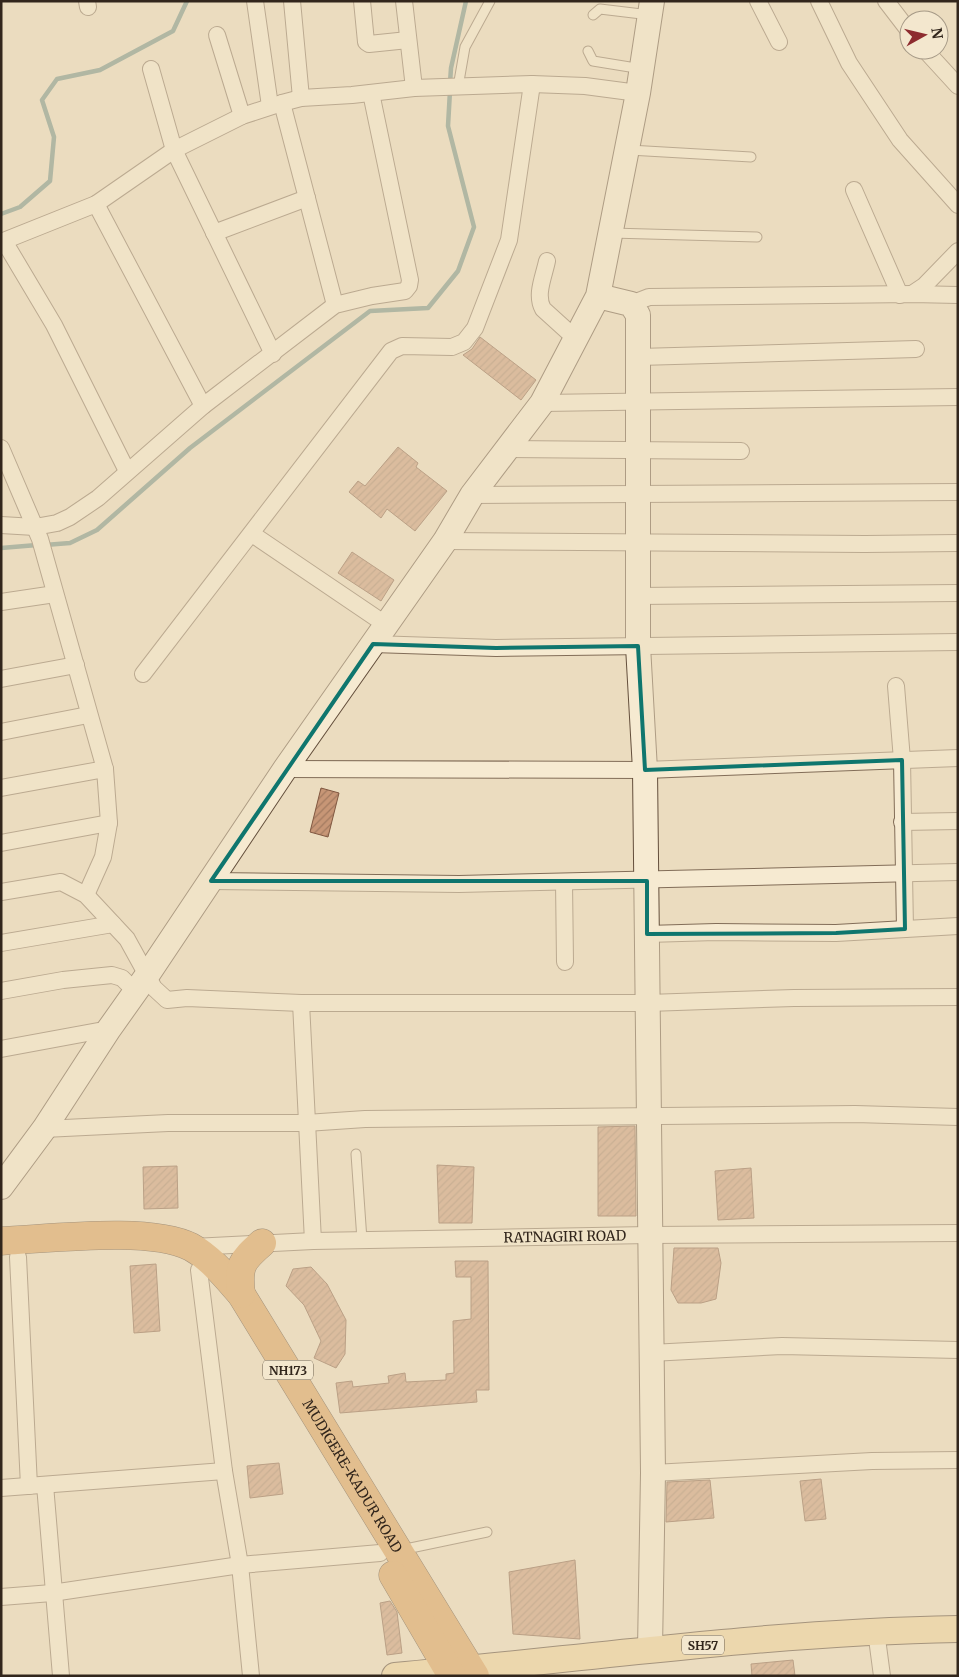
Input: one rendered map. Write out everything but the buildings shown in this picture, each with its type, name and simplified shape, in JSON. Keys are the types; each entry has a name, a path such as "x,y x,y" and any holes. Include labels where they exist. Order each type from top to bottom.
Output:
{"highway":[{"path":"241,1294 240,1266 247,1256 262,1243"},
{"name":"MUDIGERE-KADUR ROAD","path":"7,1252 153,1252 208,1259 241,1294 461,1673"},
{"name":"MUDIGERE-KADUR ROAD","path":"189,1258 233,1314 390,1552"}],"main road":[{"name":"SH57","path":"461,1673 650,1649 876,1631 958,1629"},
{"path":"396,1676 461,1673"}],"street":[{"path":"255,1 276,104 307,198 335,305"},
{"path":"292,1 301,98"},
{"path":"362,1 366,42 370,44 408,40"},
{"path":"404,1 414,88"},
{"path":"758,1 779,42"},
{"path":"820,1 850,64 900,140 958,205"},
{"path":"886,1 899,18"},
{"path":"1,1187 44,1129 109,1028 142,983 285,769 445,541 472,496 542,403 598,296 638,93 651,8"},
{"path":"218,35 242,116"},
{"path":"934,60 958,86"},
{"path":"151,69 174,150 273,354"},
{"path":"143,674 391,351 402,346 452,348 464,342 475,328 509,240 532,84"},
{"path":"127,471 54,325 2,242 96,204 174,150 242,116 276,104 301,98 414,88 532,84 586,86 638,93"},
{"path":"40,540 58,523 98,498 203,406 335,305 372,296 405,291 409,286 371,93"},
{"path":"854,190 906,294"},
{"path":"214,232 307,198"},
{"path":"96,204 203,406"},
{"path":"906,294 924,286 958,251"},
{"path":"547,262 539,297 540,304 542,309 575,338"},
{"path":"598,296 631,304 649,297 958,295"},
{"path":"631,304 638,315 638,646 645,770 647,881 653,1473 650,1649"},
{"path":"639,357 916,349"},
{"path":"542,403 958,397"},
{"path":"1,448 40,540 76,665 88,715 105,769 109,823 103,857 86,896"},
{"path":"506,449 741,451"},
{"path":"472,496 958,492"},
{"path":"1,525 40,540"},
{"path":"252,534 379,634 496,648 958,642"},
{"path":"445,541 958,543"},
{"path":"638,596 958,593"},
{"path":"1,602 55,594"},
{"path":"1,679 76,665"},
{"path":"896,686 902,760 905,929"},
{"path":"1,732 88,715"},
{"path":"285,769 645,770 958,758"},
{"path":"1,788 105,769"},
{"path":"902,822 958,821"},
{"path":"1,843 109,823"},
{"path":"211,881 459,884 647,881 958,872"},
{"path":"1,892 61,882 86,896 102,910 127,939 142,983"},
{"path":"564,882 565,962"},
{"path":"1,943 113,924"},
{"path":"647,934 716,932 836,934 958,926"},
{"path":"1,991 63,980 112,975 154,988 167,1000 187,998 301,1003 648,1003 794,998 958,997"},
{"path":"301,1003 313,1241"},
{"path":"1,1050 109,1028"},
{"path":"44,1129 168,1122 306,1123 365,1120 855,1114 958,1117"},
{"name":"RATNAGIRI ROAD","path":"189,1258 262,1243 313,1241 650,1234 958,1233"},
{"path":"7,1252 52,1593 61,1676"},
{"path":"189,1258 240,1564 251,1676"},
{"path":"651,1353 782,1346 958,1350"},
{"path":"653,1473 815,1464 958,1460"},
{"path":"1,1488 224,1471"},
{"path":"1,1597 52,1593 240,1564 390,1552"},
{"path":"876,1631 882,1676"}],"lane":[{"path":"449,88 466,48 490,1"},
{"path":"593,15 600,9 651,8"},
{"path":"588,51 594,61 642,69"},
{"path":"627,150 751,158"},
{"path":"610,232 757,238"},
{"path":"356,1154 362,1240"},
{"path":"390,1552 487,1532"}],"highlighted area":[{"path":"373,644 496,648 638,646 645,770 902,760 905,929 836,933 647,934 647,881 211,881"}],"waterway":[{"path":"1,214 20,207 50,181 54,137 42,100 57,79 100,70 173,31 187,1"},
{"path":"450,83 451,68 466,1"},
{"path":"45,545 70,543 97,530 190,448 370,311 428,308 458,271 474,227 448,126 450,91"},
{"path":"1,548 37,545"}]}
